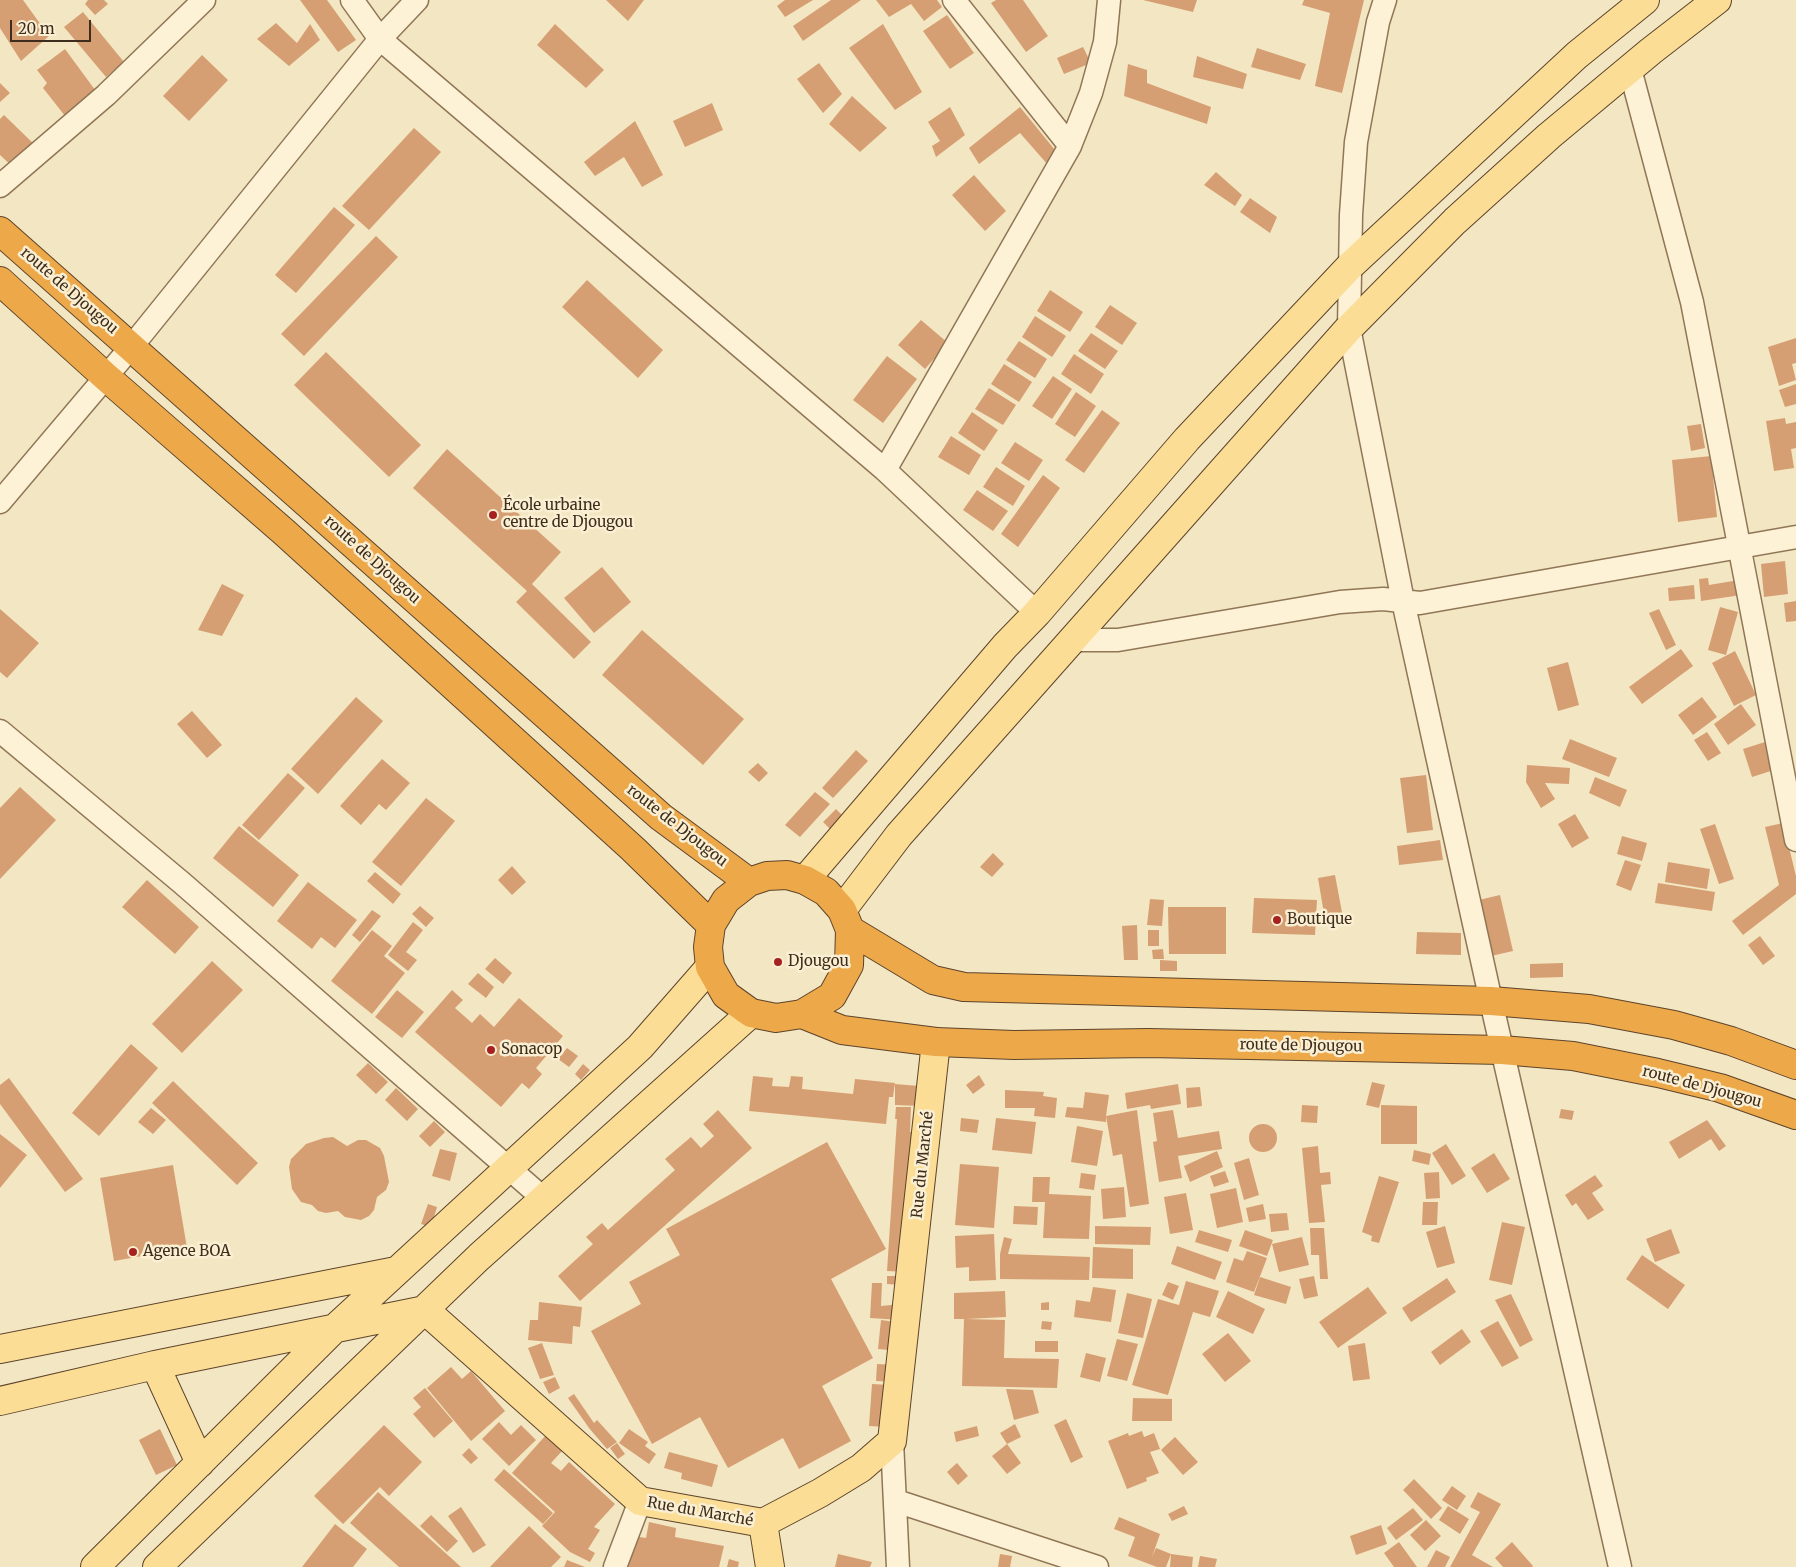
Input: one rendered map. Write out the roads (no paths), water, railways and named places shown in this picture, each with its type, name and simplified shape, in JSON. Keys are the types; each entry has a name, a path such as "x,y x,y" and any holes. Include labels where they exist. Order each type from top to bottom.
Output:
{"highway":[{"name":"route de Djougou","path":"0,231 132,346 661,817 749,882"},
{"path":"0,281 106,377 284,532 626,842 711,925"},
{"path":"846,920 849,965 832,996 802,1014 776,1018 751,1013 726,995 710,968 708,946 711,925 726,900 749,882 767,876 787,875 805,880 826,892 846,920 933,980 964,987 1490,1001 1589,1009 1674,1025 1731,1041 1796,1065"},
{"name":"route de Djougou","path":"802,1014 842,1030 936,1042 1014,1045 1148,1043 1502,1050 1574,1056 1658,1072 1720,1088 1796,1115"}],"main road":[{"path":"805,880 1005,646 1037,613 1187,439 1351,265 1577,55 1645,0"},
{"path":"846,920 900,835 1070,640 1349,328 1455,221 1549,136 1717,0"},
{"path":"95,1567 334,1329 640,1047 710,968"},
{"path":"157,1567 425,1310 544,1199 751,1013"},
{"name":"Rue du Marché","path":"425,1310 640,1501 763,1523 820,1493 861,1468 892,1441 936,1042"},
{"path":"1,1348 396,1271"},
{"path":"0,1401 155,1365 425,1310"},
{"path":"155,1365 200,1463"},
{"path":"763,1523 770,1567"}],"street":[{"path":"0,186 106,95 204,0"},
{"path":"352,0 380,39 886,470 1037,613"},
{"path":"0,502 132,346 380,39 417,0"},
{"path":"954,0 1070,146"},
{"path":"886,470 1070,146 1091,94 1105,42 1109,0"},
{"path":"1385,0 1378,22 1356,142 1351,215 1349,328 1403,601 1490,1001 1620,1567"},
{"path":"1630,69 1692,302 1796,840"},
{"path":"1070,640 1118,640 1340,602 1383,598 1420,603 1739,549 1796,537"},
{"path":"0,731 182,883 544,1199"},
{"path":"892,1441 898,1567"},
{"path":"615,1567 640,1501"},
{"path":"896,1501 1097,1567"}],"place":[{"name":"École urbaine centre de Djougou","path":"493,515"},
{"name":"Boutique","path":"1277,920"},
{"name":"Djougou","path":"778,962"},
{"name":"Sonacop","path":"491,1050"},
{"name":"Agence BOA","path":"133,1252"}]}
